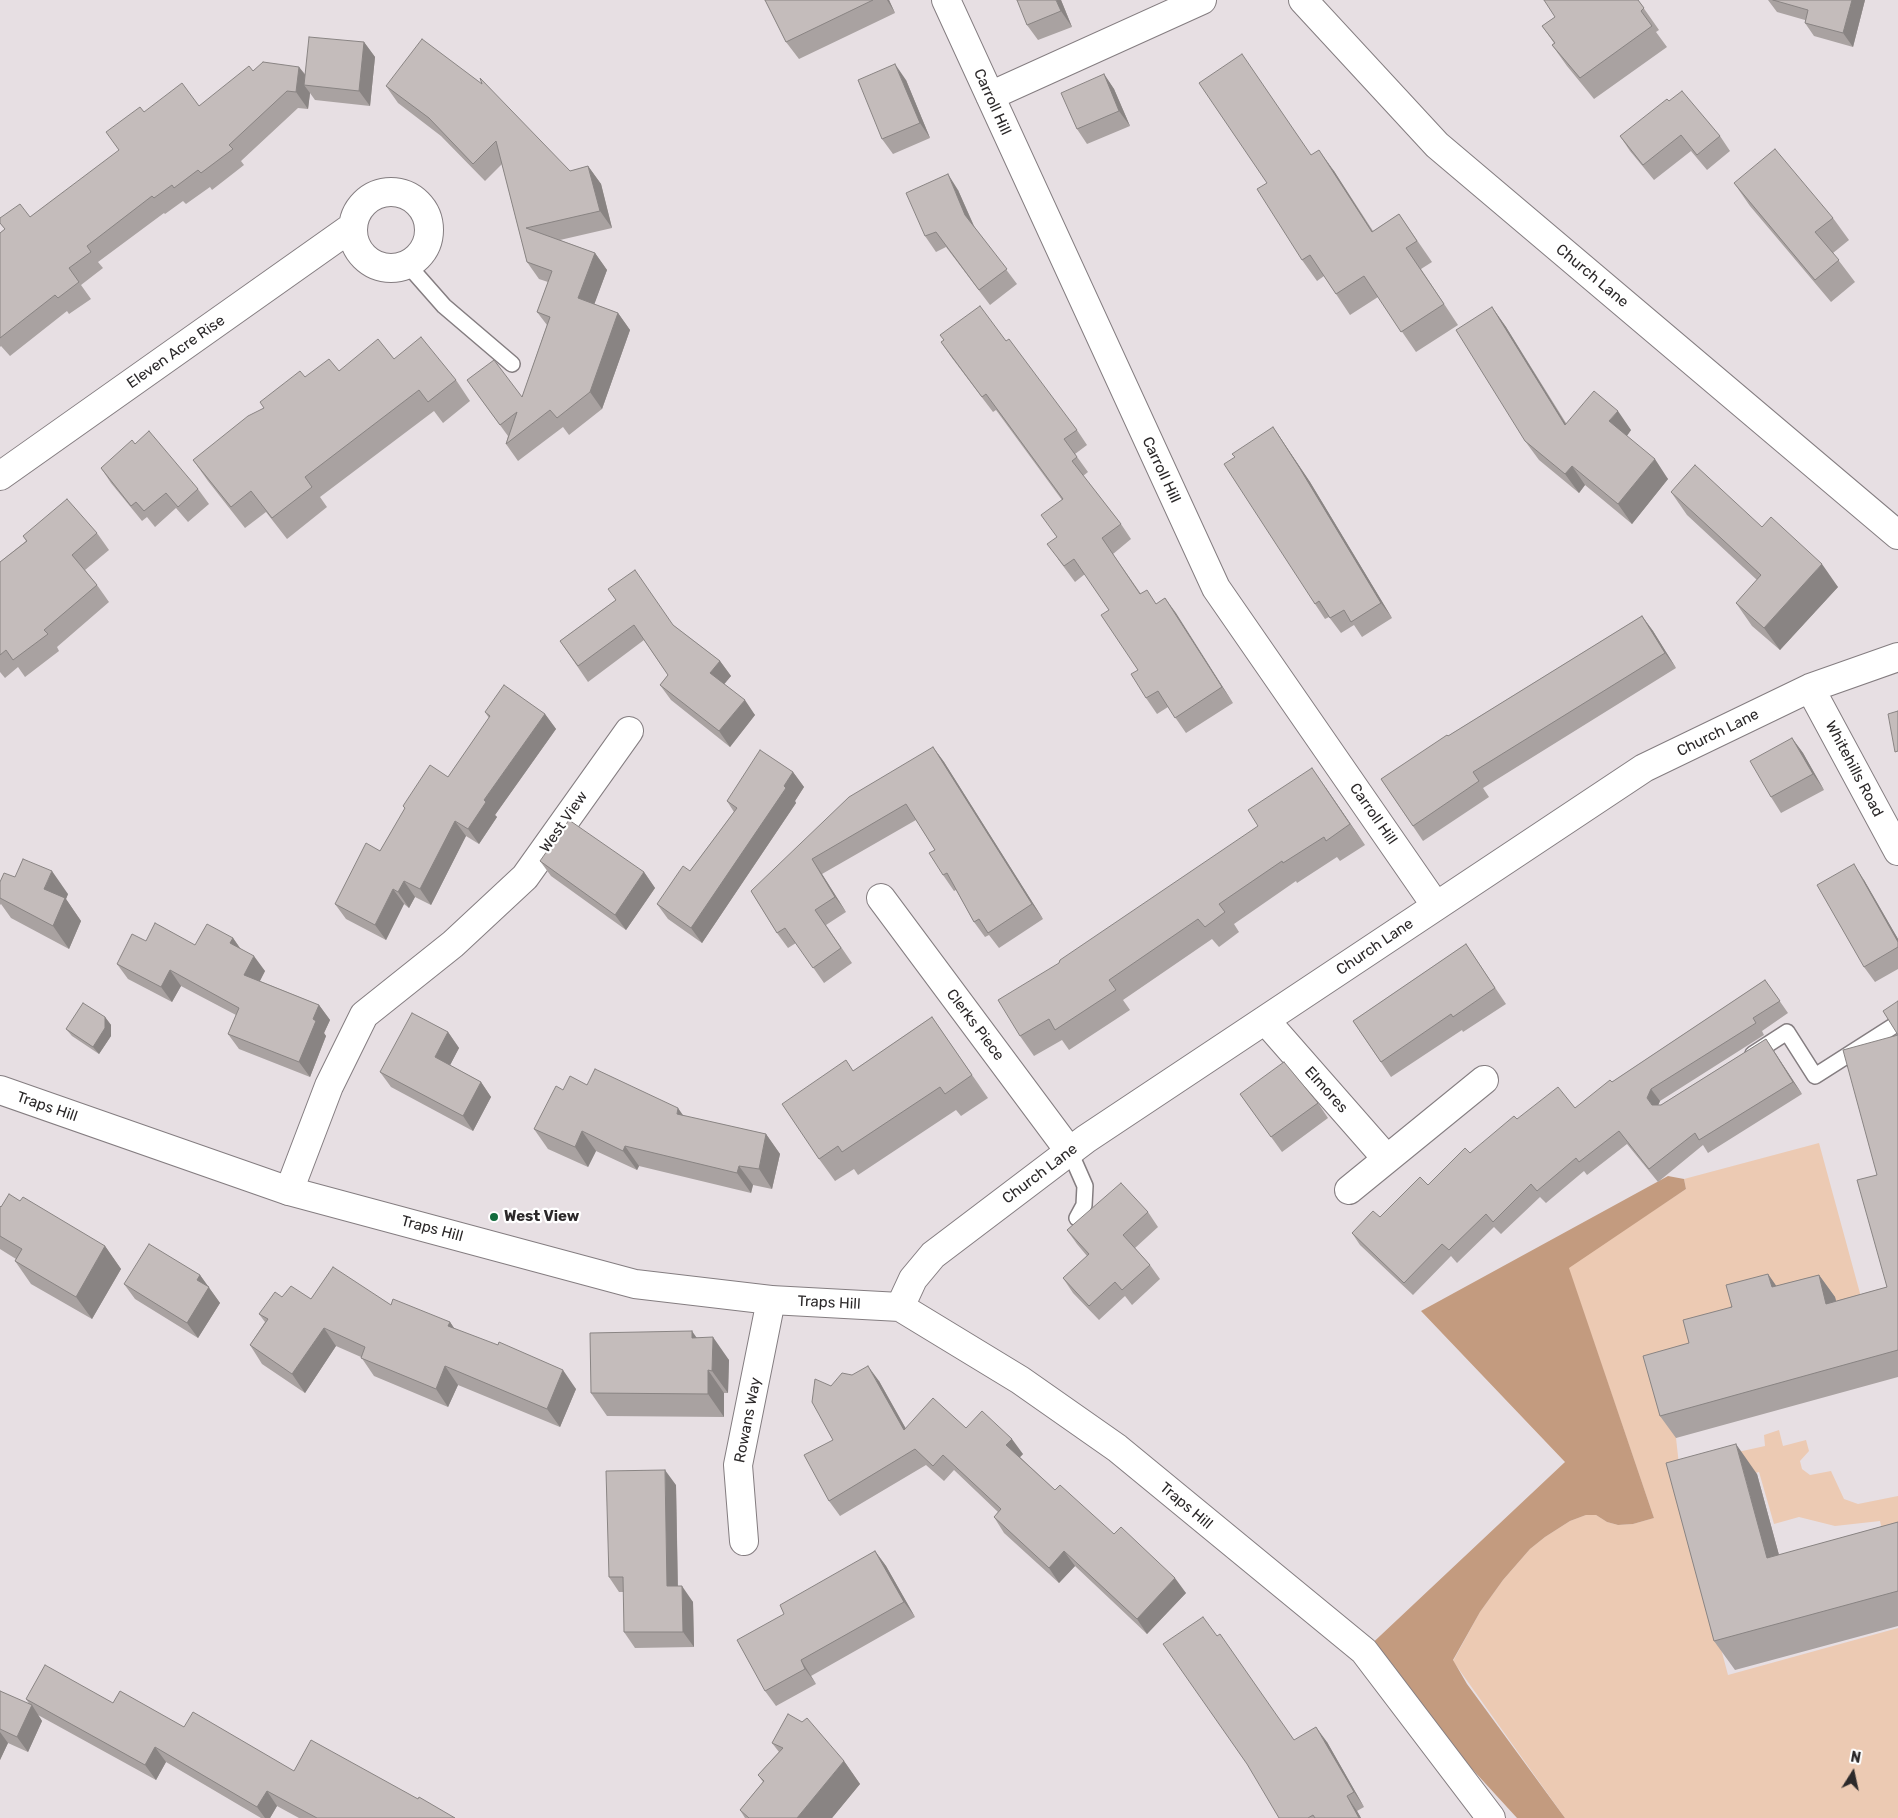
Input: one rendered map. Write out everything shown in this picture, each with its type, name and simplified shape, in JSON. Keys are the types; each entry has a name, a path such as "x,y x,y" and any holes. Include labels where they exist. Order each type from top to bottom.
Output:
{"street":[{"name":"Carroll Hill","path":"946,0 1216,588 1436,906"},
{"path":"990,96 1202,0"},
{"name":"Church Lane","path":"1303,0 1436,145 1898,535"},
{"path":"382,192 395,192 407,195 417,202 425,212 429,236 425,248 417,258 407,264 395,268 381,267 369,262 359,253 354,241 352,228 355,216 362,205 371,197 382,192"},
{"name":"Eleven Acre Rise","path":"0,476 352,228"},
{"name":"Church Lane","path":"900,1307 913,1279 933,1255 1070,1152 1264,1020 1644,768 1810,688 1898,657"},
{"name":"Whitehills Road","path":"1810,688 1898,851"},
{"name":"West View","path":"289,1191 329,1086 364,1015 453,944 525,877 629,731"},
{"name":"Clerks Piece","path":"881,898 1070,1152"},
{"name":"Elmores","path":"1264,1020 1387,1159"},
{"path":"1349,1190 1484,1080"},
{"name":"Traps Hill","path":"0,1090 289,1191 635,1284 771,1300 900,1307 1020,1380 1117,1448 1364,1651 1491,1818"},
{"name":"Rowans Way","path":"744,1541 738,1465 771,1300"}],"lane":[{"path":"407,264 444,306 512,364"},
{"path":"1738,1063 1786,1032 1814,1076 1898,1024"},
{"path":"1070,1152 1085,1186 1084,1205 1077,1218"}],"shaded area":[{"path":"1819,1143 1867,1319 1676,1438 1679,1465 1765,1446 1764,1435 1779,1430 1783,1446 1806,1440 1809,1451 1800,1461 1802,1469 1810,1475 1831,1471 1844,1499 1858,1504 1898,1496 1898,1556 1889,1559 1880,1521 1835,1526 1799,1517 1774,1524 1759,1472 1680,1494 1728,1675 1898,1628 1898,1818 1565,1818 1453,1661 1480,1612 1503,1580 1530,1549 1545,1537 1570,1521 1586,1515 1596,1515 1607,1522 1618,1525 1633,1524 1654,1518 1568,1267 1686,1189 1684,1179"},
{"path":"1668,1176 1684,1179 1686,1189 1569,1268 1654,1518 1633,1524 1618,1525 1607,1522 1596,1515 1586,1515 1570,1521 1545,1537 1530,1549 1503,1580 1480,1612 1453,1660 1467,1684 1565,1818 1517,1818 1364,1651 1565,1462 1421,1311"}],"building":[{"path":"765,0 873,0 786,42"},
{"path":"1017,0 1056,0 1061,11 1027,25"},
{"path":"1544,0 1638,0 1644,8 1641,11 1652,26 1580,78 1552,45 1555,43 1542,26 1555,17"},
{"path":"1773,0 1852,0 1843,33 1805,23 1808,10"},
{"path":"309,37 364,42 359,91 304,85"},
{"path":"422,39 482,84 480,78 570,171 588,166 600,211 526,228 595,253 578,298 618,313 590,392 557,418 550,410 506,444 517,412 500,425 467,380 494,360 522,397 550,317 537,312 552,271 527,262 496,141 473,164 429,118 386,86"},
{"path":"1242,54 1311,155 1319,150 1372,232 1399,214 1417,241 1406,248 1444,304 1401,332 1364,276 1336,294 1310,255 1302,260 1257,189 1267,183 1199,83"},
{"path":"263,62 299,67 296,92 287,91 229,145 233,149 201,173 198,170 174,188 172,185 154,198 152,196 87,246 91,252 69,268 79,282 58,298 55,295 0,338 0,233 5,229 0,223 0,218 20,204 30,217 119,150 106,132 140,107 144,112 182,83 199,106 249,66 253,71"},
{"path":"895,64 920,123 882,139 858,80"},
{"path":"1104,74 1119,111 1077,129 1061,93"},
{"path":"1682,91 1720,136 1697,155 1681,135 1643,165 1620,136 1667,99 1669,101"},
{"path":"1775,149 1833,218 1815,232 1839,260 1815,280 1734,183"},
{"path":"948,174 965,215 1007,269 979,290 936,232 925,236 906,193"},
{"path":"980,306 1006,341 1009,339 1077,430 1064,439 1077,457 1072,461 1121,524 1102,538 1140,594 1147,590 1156,604 1165,598 1222,687 1175,718 1158,691 1146,698 1131,674 1138,670 1101,615 1109,610 1074,559 1064,566 1047,544 1057,537 1041,515 1063,499 986,394 982,397 941,342 944,340 940,335"},
{"path":"1492,307 1565,425 1594,391 1618,411 1609,421 1655,459 1618,504 1572,466 1565,474 1525,441 1456,330"},
{"path":"421,337 456,380 428,402 419,390 305,477 312,487 272,518 251,491 231,507 193,460 248,416 264,408 260,402 300,371 305,377 329,359 339,371 378,339 394,359"},
{"path":"1273,427 1381,603 1351,622 1344,610 1330,618 1319,601 1315,604 1224,464 1235,457 1232,454"},
{"path":"149,431 198,489 178,507 166,493 144,511 136,502 131,506 101,468 132,440 135,444"},
{"path":"1695,465 1762,527 1771,517 1822,564 1764,628 1736,603 1761,575 1671,492"},
{"path":"67,499 97,533 72,555 97,585 44,630 48,634 13,660 6,650 0,655 0,562 27,541 23,536"},
{"path":"635,570 673,625 720,661 710,673 745,700 719,731 660,685 668,675 634,625 578,666 560,641 616,600 608,589"},
{"path":"1642,616 1665,653 1473,772 1479,781 1413,826 1381,779 1447,735"},
{"path":"504,685 545,714 484,800 486,802 468,829 455,821 420,889 404,881 398,892 393,889 375,925 335,904 366,843 380,851 405,808 403,806 430,765 448,777 490,716 485,712"},
{"path":"1898,711 1898,751 1895,752 1888,714"},
{"path":"1792,738 1813,774 1771,797 1750,761"},
{"path":"933,747 1032,904 988,933 979,919 974,922 947,873 943,875 929,853 935,850 906,804 812,859 835,897 815,910 841,948 813,968 785,928 777,933 751,891 849,797"},
{"path":"760,750 793,772 784,786 786,788 691,928 657,904 683,866 690,871 737,808 727,801"},
{"path":"1312,768 1350,824 1326,841 1324,837 1283,863 1282,861 1219,904 1225,912 1205,927 1198,919 1109,980 1116,990 1055,1030 1049,1019 1020,1036 998,1000 1059,963 1060,960 1258,826 1248,810"},
{"path":"569,820 644,872 615,915 540,861"},
{"path":"23,859 52,871 44,889 65,898 53,926 0,898 0,882 4,873 15,877"},
{"path":"1854,864 1898,942 1898,947 1864,967 1817,885"},
{"path":"155,923 195,945 207,924 233,938 230,943 254,956 244,975 319,1005 313,1019 316,1021 299,1062 228,1034 239,1008 170,970 161,987 117,964 132,934 146,941"},
{"path":"1466,944 1495,988 1453,1017 1451,1014 1381,1062 1353,1021"},
{"path":"1765,980 1780,1001 1753,1018 1756,1023 1651,1089 1647,1098 1652,1105 1661,1105 1766,1039 1793,1082 1699,1140 1695,1133 1649,1169 1619,1131 1579,1162 1576,1158 1537,1191 1531,1184 1493,1222 1486,1214 1449,1250 1442,1244 1404,1283 1352,1233 1373,1211 1380,1217 1420,1177 1428,1185 1465,1148 1470,1153 1514,1116 1517,1119 1558,1087 1575,1108 1610,1080 1612,1082"},
{"path":"1898,1001 1898,1035 1883,1011"},
{"path":"83,1003 105,1017 105,1028 93,1047 66,1029"},
{"path":"412,1013 448,1032 435,1057 481,1082 463,1116 380,1072"},
{"path":"932,1017 972,1075 945,1094 940,1087 842,1152 838,1146 819,1159 782,1104 846,1060 853,1071"},
{"path":"1898,1035 1898,1350 1660,1416 1643,1356 1689,1343 1683,1320 1732,1307 1726,1285 1768,1274 1772,1287 1819,1275 1826,1304 1887,1287 1857,1180 1877,1175 1843,1050"},
{"path":"1284,1062 1318,1103 1271,1137 1240,1094"},
{"path":"595,1069 678,1108 677,1114 766,1134 759,1169 739,1166 737,1173 625,1146 623,1151 582,1131 575,1147 534,1129 556,1086 563,1090 570,1076 587,1085"},
{"path":"1121,1183 1148,1212 1123,1235 1150,1265 1122,1290 1115,1282 1089,1306 1063,1278 1089,1254 1067,1230"},
{"path":"9,1194 20,1201 23,1197 105,1246 76,1297 15,1261 22,1249 0,1236 0,1206"},
{"path":"149,1244 200,1275 197,1280 209,1287 187,1323 124,1284"},
{"path":"333,1267 391,1305 393,1299 450,1322 448,1326 498,1345 499,1342 563,1370 547,1409 445,1366 436,1389 361,1358 365,1347 324,1328 292,1374 250,1345 268,1319 259,1314 275,1292 282,1297 291,1286 311,1299"},
{"path":"692,1331 692,1338 713,1337 712,1371 708,1370 708,1394 591,1393 590,1333"},
{"path":"868,1366 904,1430 933,1398 966,1428 982,1411 1012,1439 1006,1445 1055,1490 1060,1485 1114,1534 1121,1527 1175,1578 1137,1619 1064,1551 1049,1568 994,1517 1001,1509 943,1455 933,1466 915,1449 829,1501 804,1455 833,1440 812,1402 815,1379 831,1386 842,1373 852,1375"},
{"path":"1736,1444 1767,1558 1898,1522 1898,1591 1714,1641 1666,1463"},
{"path":"665,1470 667,1586 682,1586 683,1632 624,1632 623,1577 609,1577 606,1471"},
{"path":"875,1551 904,1602 801,1660 805,1669 765,1691 737,1640 784,1614 780,1605"},
{"path":"1203,1617 1217,1636 1220,1634 1294,1740 1316,1727 1354,1792 1347,1796 1359,1818 1315,1818 1313,1815 1308,1818 1279,1818 1247,1764 1163,1644"},
{"path":"45,1665 113,1703 120,1691 184,1727 193,1712 294,1771 311,1740 455,1818 317,1818 267,1791 257,1807 155,1747 145,1765 26,1699"},
{"path":"0,1691 32,1705 17,1737 0,1729"},
{"path":"788,1714 802,1722 807,1718 844,1761 797,1818 749,1818 740,1810 764,1781 758,1775 783,1748 772,1743"}],"place":[{"name":"West View","path":"494,1217"}]}
